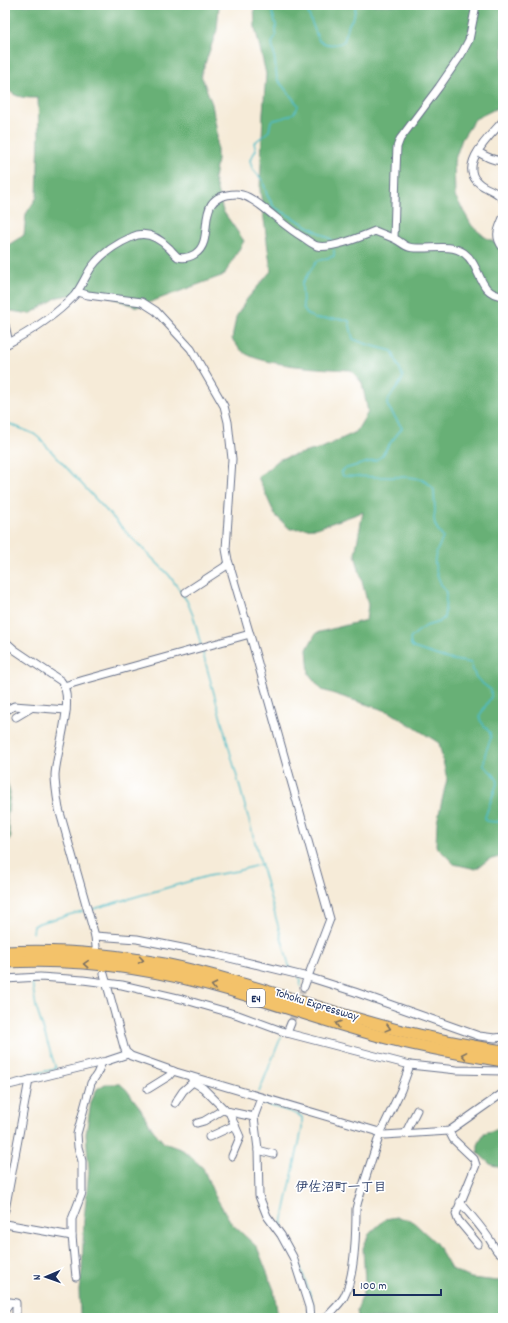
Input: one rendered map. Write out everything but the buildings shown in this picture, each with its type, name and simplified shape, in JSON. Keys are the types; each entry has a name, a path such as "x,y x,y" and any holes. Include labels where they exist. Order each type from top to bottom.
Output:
{"highway":[{"name":"Tohoku Expressway","path":"5,952 44,951 76,953 131,958 165,964 400,1031 503,1051"},
{"name":"Tohoku Expressway","path":"5,962 44,961 102,965 162,974 228,990 391,1039 503,1061"}],"street":[{"path":"394,238 397,146 400,139 462,55 469,40 476,5"},
{"path":"503,121 478,152 472,168 479,183 499,194 503,200"},
{"path":"478,152 487,157 500,161 503,160"},
{"path":"5,325 7,344 49,319 62,309 77,292 98,259 117,245 133,236 142,234 154,237 178,256 186,258 195,254 202,248 205,239 206,216 210,207 215,200 223,196 236,194 243,194 252,199 292,231 315,245 331,245 361,237 375,231 394,238 409,247 441,247 462,251 474,263 486,289 494,294 503,296"},
{"path":"503,218 497,235 503,248"},
{"path":"77,292 88,295 142,302 156,310 191,349 227,415 232,459 226,549 229,564 330,919 304,987"},
{"path":"186,592 229,564"},
{"path":"64,686 250,634"},
{"path":"5,641 15,650 61,681 66,692 66,710 56,769 56,789 59,809 96,947"},
{"path":"5,711 14,706 66,710"},
{"path":"16,717 31,708"},
{"path":"94,936 144,940 297,974 355,992 479,1036 495,1038 503,1037"},
{"path":"104,974 124,1047 128,1054 140,1060 192,1079 376,1131 384,1135 449,1131 503,1093"},
{"path":"5,979 40,977 83,980 150,991 238,1015 287,1033 410,1065 456,1070 503,1071"},
{"path":"287,1033 291,1023"},
{"path":"5,1086 128,1054"},
{"path":"76,1277 72,1220 82,1193 82,1161 76,1134 90,1083 97,1074 102,1062"},
{"path":"326,1318 344,1297 351,1275 356,1209 380,1134 401,1090 410,1065"},
{"path":"148,1089 169,1076 173,1071"},
{"path":"175,1103 192,1079"},
{"path":"192,1079 227,1111 235,1125 240,1137 232,1156"},
{"path":"5,1210 29,1080"},
{"path":"261,1098 254,1117 258,1150 259,1196 267,1216 281,1235 293,1256 309,1307 310,1318"},
{"path":"405,1134 418,1110"},
{"path":"197,1123 227,1111 254,1117"},
{"path":"209,1137 235,1125"},
{"path":"449,1131 453,1139 474,1159 476,1165 456,1214 458,1220 478,1244"},
{"path":"258,1150 273,1154"},
{"path":"460,1202 487,1234 497,1252 500,1255 503,1255"},
{"path":"5,1224 72,1236"},
{"path":"470,1236 481,1227"},
{"path":"5,1310 10,1302 16,1303 16,1318"}],"green space":[{"path":"5,5 219,5 217,30 201,75 212,104 217,132 217,160 214,179 223,211 244,241 224,275 137,307 94,291 58,297 30,314 5,310 5,247 24,235 26,214 37,197 39,135 38,98 18,96 10,92 5,83"},
{"path":"254,5 503,5 503,105 475,119 462,139 454,162 455,196 472,226 485,237 503,247 503,856 488,860 476,869 454,864 436,846 437,822 447,779 439,743 390,712 322,690 309,674 307,649 316,633 366,620 368,605 355,554 363,512 317,528 290,529 275,515 258,477 280,459 322,448 356,432 368,412 362,383 351,370 294,366 263,360 242,351 232,339 236,317 247,299 271,271 260,190 266,74 255,27"},
{"path":"5,774 10,793 7,819 11,836 5,847"},
{"path":"105,1084 120,1084 126,1089 138,1105 153,1130 164,1143 183,1150 203,1168 214,1194 232,1224 257,1247 274,1290 278,1318 82,1318 80,1314 79,1290 82,1270 84,1219 89,1170 86,1134 91,1102 97,1089"},
{"path":"503,1128 503,1169 490,1164 478,1153 478,1145 484,1133"},
{"path":"397,1217 411,1220 436,1243 451,1269 471,1278 498,1281 503,1279 503,1318 358,1318 357,1310 362,1297 365,1282 363,1248 369,1234 385,1219"}],"waterway":[{"path":"270,5 276,25 276,36 272,43 277,79 298,105 295,112 291,115 271,121 269,131 254,143 256,150 250,160 252,168 263,181 267,195 274,207 332,240"},
{"path":"305,5 319,41 332,44 338,44 344,41 349,24 354,16 356,5"},
{"path":"334,250 334,256 317,261 302,283 303,307 306,313 315,319 343,319 349,321 353,339 392,351 403,377 402,381 390,397 387,405 402,428 382,456 376,460 344,469 341,472 343,476 405,477 418,479 430,485 434,490 435,525 443,538 437,550 435,564 446,593 444,618 439,622 426,626 416,633 410,639 411,645 414,648 448,659 471,663 474,673 478,679 491,690 491,697 480,715 480,720 490,733 491,738 485,754 484,766 498,781 485,817 486,821 497,822 503,820"},
{"path":"5,422 34,434 39,438 130,536 169,575 187,601 194,618 201,646"},
{"path":"202,650 290,969 293,970"},
{"path":"93,909 208,876 237,871 262,864"},
{"path":"33,933 34,926 39,923 83,911"},
{"path":"299,977 301,981 300,986"},
{"path":"5,1080 56,1069 36,1007 32,982"},
{"path":"259,1092 281,1037"},
{"path":"264,1104 302,1117 302,1129 281,1228 297,1252 300,1266 312,1300 314,1318"}],"tunnel":[{"path":"291,1023 304,987"}],"district":[{"name":"伊佐沼町一丁目","path":"341,1186"}]}
